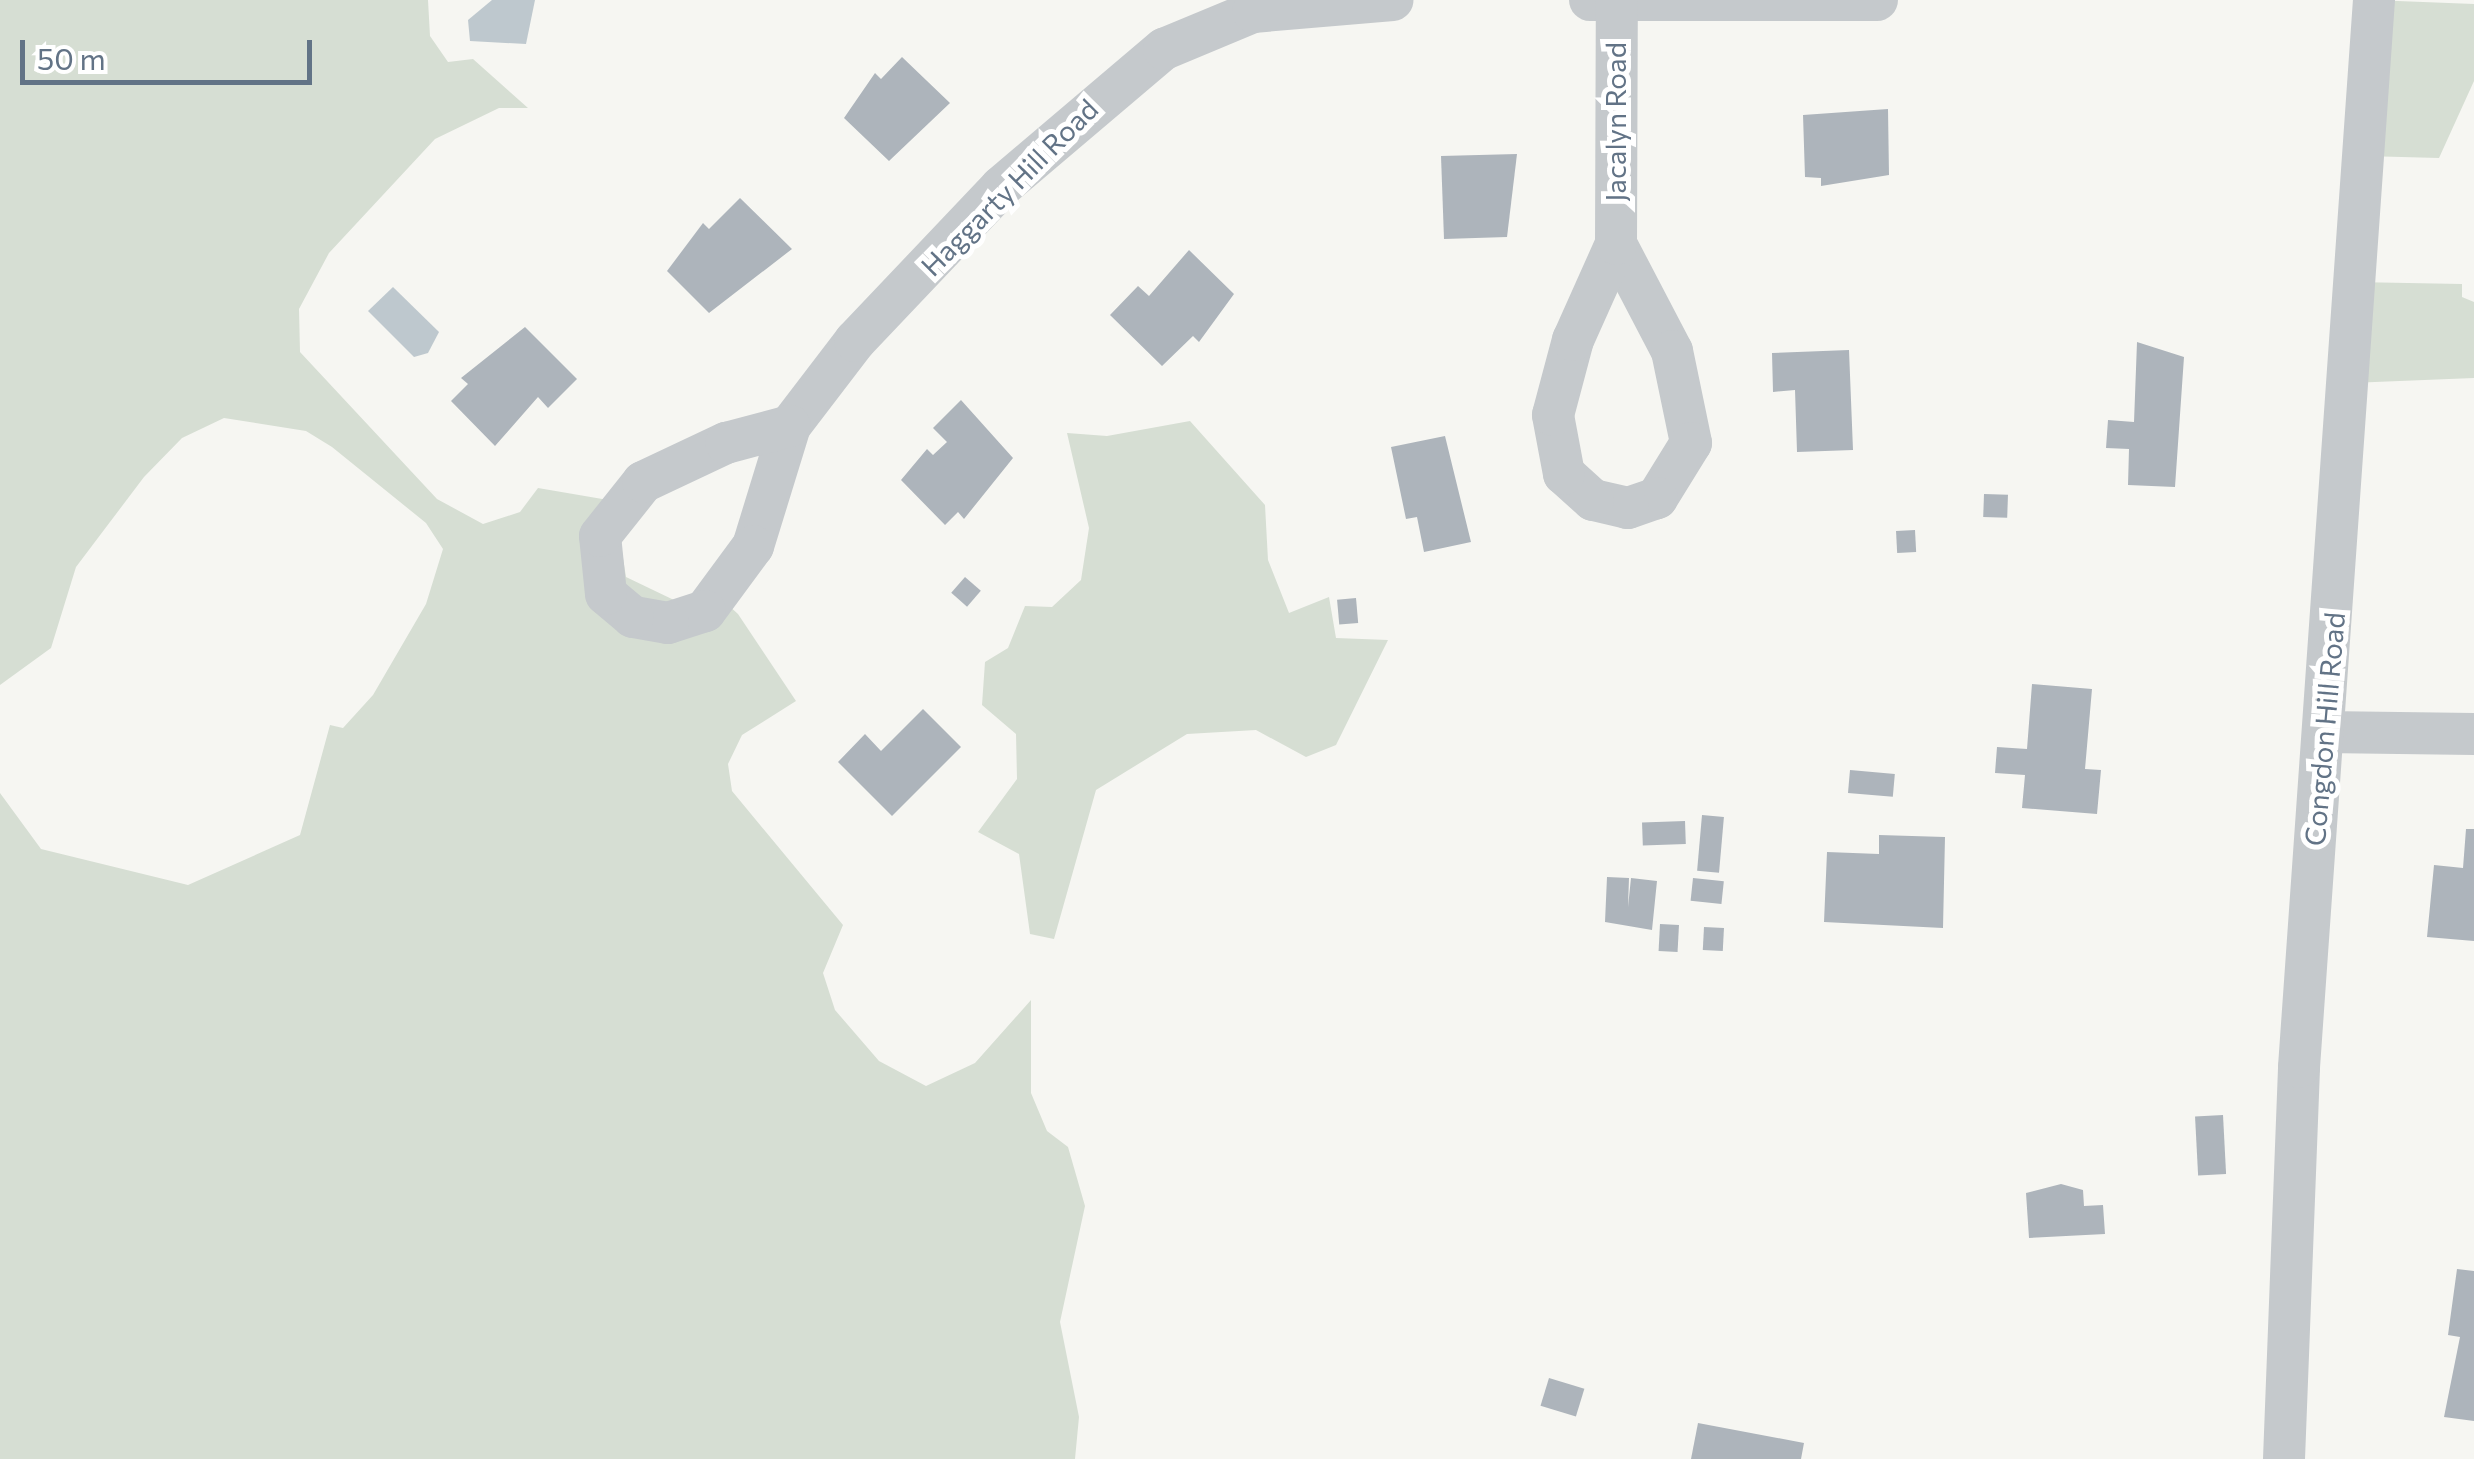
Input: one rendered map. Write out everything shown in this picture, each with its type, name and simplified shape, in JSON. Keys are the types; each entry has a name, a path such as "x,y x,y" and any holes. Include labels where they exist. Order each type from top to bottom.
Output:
{"street":[{"name":"Haggarty Hill Road","path":"790,426 710,449 644,482 600,536 606,594 633,617 668,622 704,611 753,546 790,426 854,341 1001,187 1164,49 1252,12 1392,0"},
{"path":"1590,0 1877,0"},
{"name":"Jacalyn Road","path":"1616,244 1672,352 1691,443 1657,498 1628,508 1593,500 1564,474 1554,416 1573,340 1616,244 1617,0"},
{"name":"Congdon Hill Road","path":"2284,1459 2299,1067 2374,0"},
{"path":"2324,732 2474,734"}],"shaded area":[{"path":"0,0 428,0 430,36 448,62 473,59 528,108 499,108 435,139 329,253 299,309 300,352 437,499 483,524 520,512 538,488 614,501 626,577 676,601 717,595 738,614 796,701 742,735 728,764 732,791 843,925 823,973 835,1010 879,1061 926,1086 975,1063 1031,1000 1031,1093 1047,1131 1068,1147 1085,1206 1060,1322 1079,1417 1075,1459 0,1459 0,793 41,849 188,885 300,835 330,725 343,728 373,695 426,604 443,549 426,523 332,447 306,431 224,418 182,438 144,477 76,567 51,648 0,685"},
{"path":"492,0 535,0 526,44 470,41 468,20"},
{"path":"2372,0 2474,4 2474,81 2439,158 2364,156"},
{"path":"2354,282 2462,284 2462,297 2474,302 2474,378 2350,383"},
{"path":"393,287 439,332 428,353 414,357 368,311"},
{"path":"1190,421 1265,505 1268,560 1289,613 1329,597 1336,638 1388,640 1336,745 1306,757 1256,730 1187,734 1096,790 1054,939 1030,934 1019,854 978,832 1017,779 1016,734 982,705 985,662 1008,648 1025,606 1052,607 1081,580 1089,528 1067,433 1107,436"}],"building":[{"path":"902,57 950,103 889,161 844,118 875,73 881,79"},
{"path":"1888,109 1889,175 1821,186 1821,178 1805,177 1803,115"},
{"path":"1517,154 1507,237 1444,239 1441,156"},
{"path":"740,198 792,249 709,313 667,271 703,223 709,229"},
{"path":"1189,250 1234,294 1199,342 1193,336 1162,366 1110,315 1138,286 1149,296"},
{"path":"525,327 577,379 548,408 538,397 495,446 451,401 468,384 461,378"},
{"path":"2137,342 2184,357 2175,487 2128,485 2129,449 2106,448 2108,420 2134,422"},
{"path":"1849,350 1853,450 1797,452 1795,390 1773,392 1772,353"},
{"path":"961,400 1013,458 964,519 958,512 945,525 901,480 927,449 933,455 947,442 933,428"},
{"path":"1445,436 1471,542 1424,552 1417,517 1406,519 1391,447"},
{"path":"1984,494 2008,495 2007,518 1983,517"},
{"path":"1915,530 1916,552 1897,553 1896,531"},
{"path":"965,577 981,591 967,607 951,593"},
{"path":"1356,598 1358,623 1339,625 1337,600"},
{"path":"2032,684 2092,689 2085,769 2101,770 2097,814 2022,808 2025,775 1995,773 1997,747 2027,749"},
{"path":"923,709 961,747 892,816 838,762 865,734 881,751"},
{"path":"1850,770 1895,774 1893,797 1848,793"},
{"path":"1702,815 1724,817 1719,873 1697,871"},
{"path":"1685,821 1686,844 1643,845 1642,823"},
{"path":"2466,829 2474,829 2474,941 2427,937 2434,865 2463,868"},
{"path":"1879,835 1945,837 1943,928 1824,922 1827,852 1879,854"},
{"path":"1607,877 1629,878 1628,907 1631,878 1657,881 1652,930 1605,922"},
{"path":"1693,878 1724,881 1721,904 1691,901"},
{"path":"1660,924 1679,925 1678,952 1659,951"},
{"path":"1704,927 1724,928 1723,951 1703,950"},
{"path":"2223,1115 2226,1174 2198,1175 2195,1116"},
{"path":"2061,1184 2083,1190 2084,1206 2103,1205 2105,1234 2029,1238 2026,1193"},
{"path":"2457,1269 2474,1271 2474,1421 2444,1417 2460,1337 2448,1335"},
{"path":"1549,1378 1584,1389 1576,1417 1541,1406"},
{"path":"1698,1423 1804,1443 1801,1459 1691,1459"}]}
